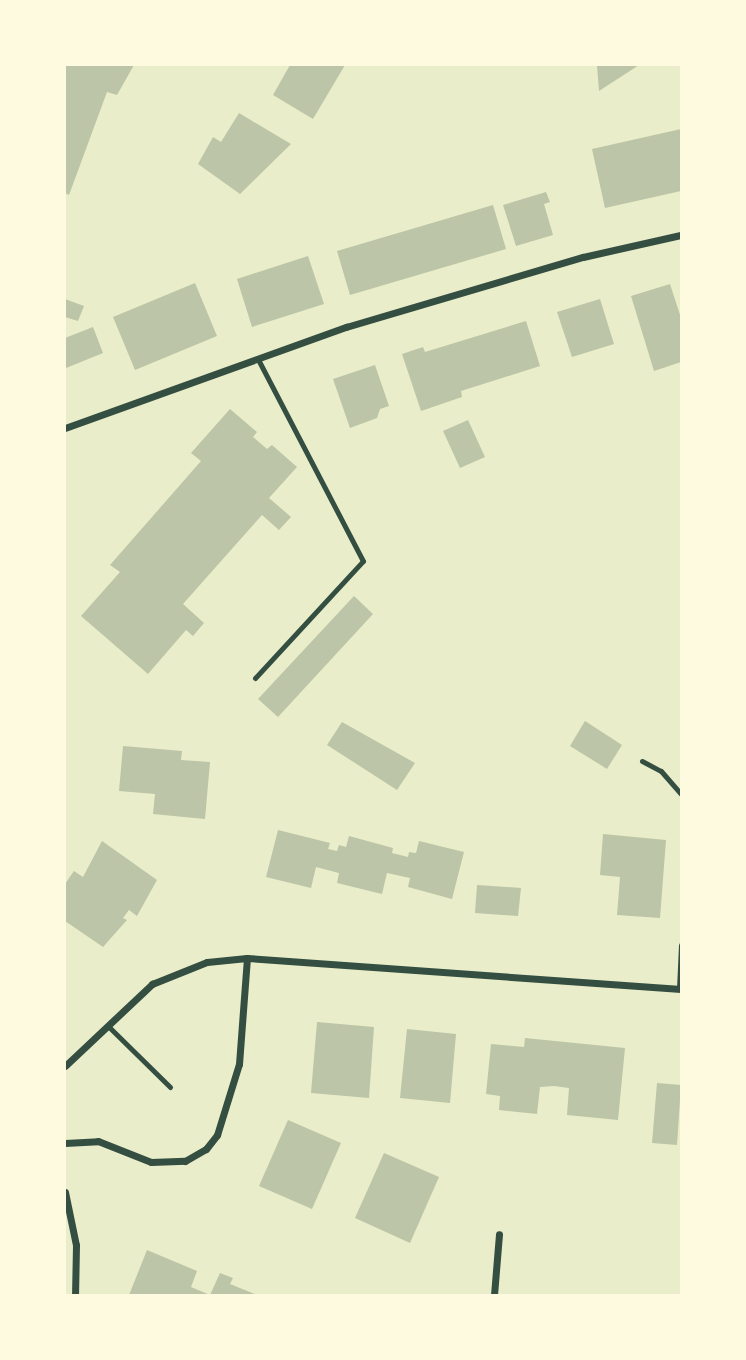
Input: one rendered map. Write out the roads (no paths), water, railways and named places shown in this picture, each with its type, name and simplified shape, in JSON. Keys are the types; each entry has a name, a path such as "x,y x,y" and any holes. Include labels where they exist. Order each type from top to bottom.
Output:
{"street":[{"path":"65,428 346,327 583,257 681,234"},
{"path":"65,1066 152,984 207,962 247,958 680,989"},
{"path":"65,1143 98,1141 151,1162 186,1161 206,1149 217,1135 239,1064 247,958"},
{"path":"65,1192 76,1245 75,1295"},
{"path":"494,1295 499,1234"}],"lane":[{"path":"255,678 363,561 258,359"},
{"path":"642,761 661,771 681,794"},
{"path":"680,989 681,945"},
{"path":"108,1026 170,1087"}]}
